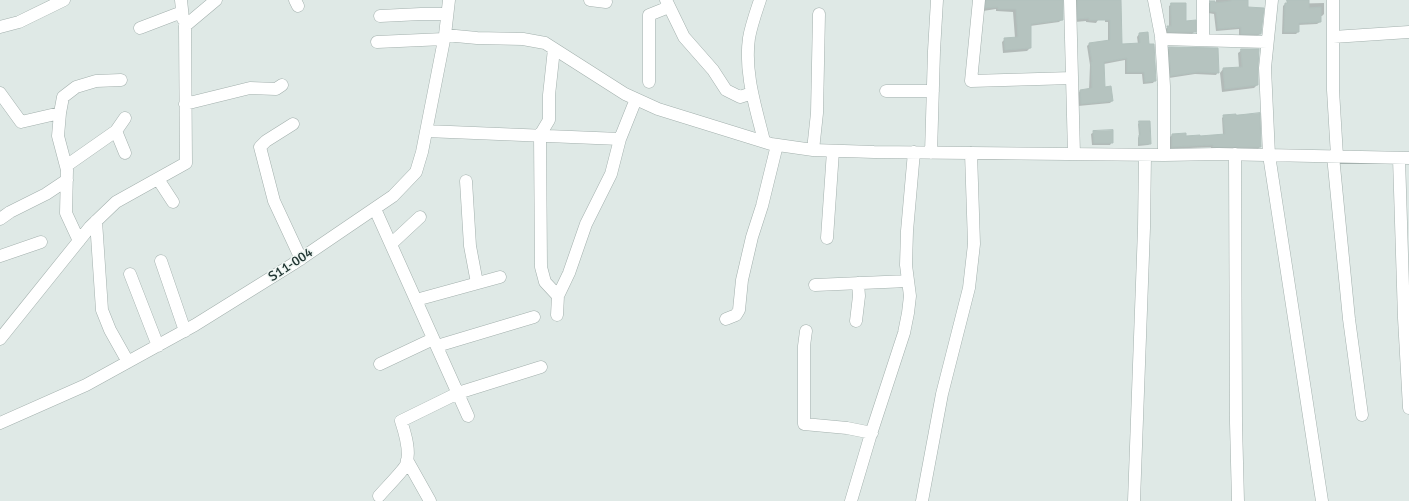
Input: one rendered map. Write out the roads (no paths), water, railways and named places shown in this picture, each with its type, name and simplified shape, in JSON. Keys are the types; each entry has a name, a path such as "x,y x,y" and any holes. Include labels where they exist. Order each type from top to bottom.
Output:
{"street":[{"path":"0,27 19,22 64,0"},
{"path":"0,339 79,241 96,221 116,202 186,163 185,26 181,0"},
{"path":"185,26 216,0"},
{"name":"S11-004","path":"1,421 86,385 185,331 301,259 393,196 416,172 422,152 444,37 449,0"},
{"path":"590,0 606,2"},
{"path":"760,0 748,45 752,93 764,141"},
{"path":"932,153 932,91 937,0"},
{"path":"979,0 971,81 1072,78"},
{"path":"1070,0 1074,154"},
{"path":"1154,0 1161,39 1164,86 1164,155"},
{"path":"1203,39 1204,0"},
{"path":"1272,0 1265,68 1269,155 1322,501"},
{"path":"1333,0 1335,156 1349,319 1362,416"},
{"path":"648,82 649,15 667,3 684,37 713,70 726,90 740,97 752,93"},
{"path":"140,28 182,12"},
{"path":"380,16 447,14"},
{"path":"813,150 817,113 819,14"},
{"path":"1333,37 1409,32"},
{"path":"377,42 444,37 523,39 545,43 625,94 658,109 777,145 813,150 932,153 1145,155 1235,154 1404,158 1404,318 1409,408"},
{"path":"1161,39 1267,42"},
{"path":"554,49 549,96 549,120 540,135 541,267 545,282 558,296"},
{"path":"79,241 66,213 66,166 58,136 63,97 76,87 96,81 121,80"},
{"path":"185,104 250,88 276,88 282,84"},
{"path":"886,91 932,91"},
{"path":"0,93 21,122 60,113"},
{"path":"557,315 558,296 569,273 586,224 611,174 620,139 636,99"},
{"path":"66,166 116,131 125,118"},
{"path":"293,124 266,141 260,147 274,201 301,259"},
{"path":"116,131 125,153"},
{"path":"426,131 620,139"},
{"path":"726,319 736,315 739,310 742,280 777,145"},
{"path":"827,238 833,151"},
{"path":"851,501 904,334 908,313 910,296 906,265 907,231 914,152"},
{"path":"922,501 942,394 969,288 974,244 971,153"},
{"path":"1235,154 1236,423 1238,501"},
{"path":"1134,501 1144,228 1145,155"},
{"path":"158,179 173,202"},
{"path":"0,220 10,212 46,194 67,180"},
{"path":"466,181 470,246 477,283"},
{"path":"375,209 468,416"},
{"path":"390,244 420,217"},
{"path":"96,221 102,310 110,330 128,362"},
{"path":"0,256 41,242"},
{"path":"161,261 185,331"},
{"path":"130,274 158,346"},
{"path":"416,300 500,277"},
{"path":"815,284 908,281"},
{"path":"856,322 858,283"},
{"path":"380,364 435,342 534,317"},
{"path":"806,331 804,346 804,424 847,428 872,433"},
{"path":"379,496 406,465 408,455 401,421 458,393 541,367"},
{"path":"407,460 430,501"}]}
